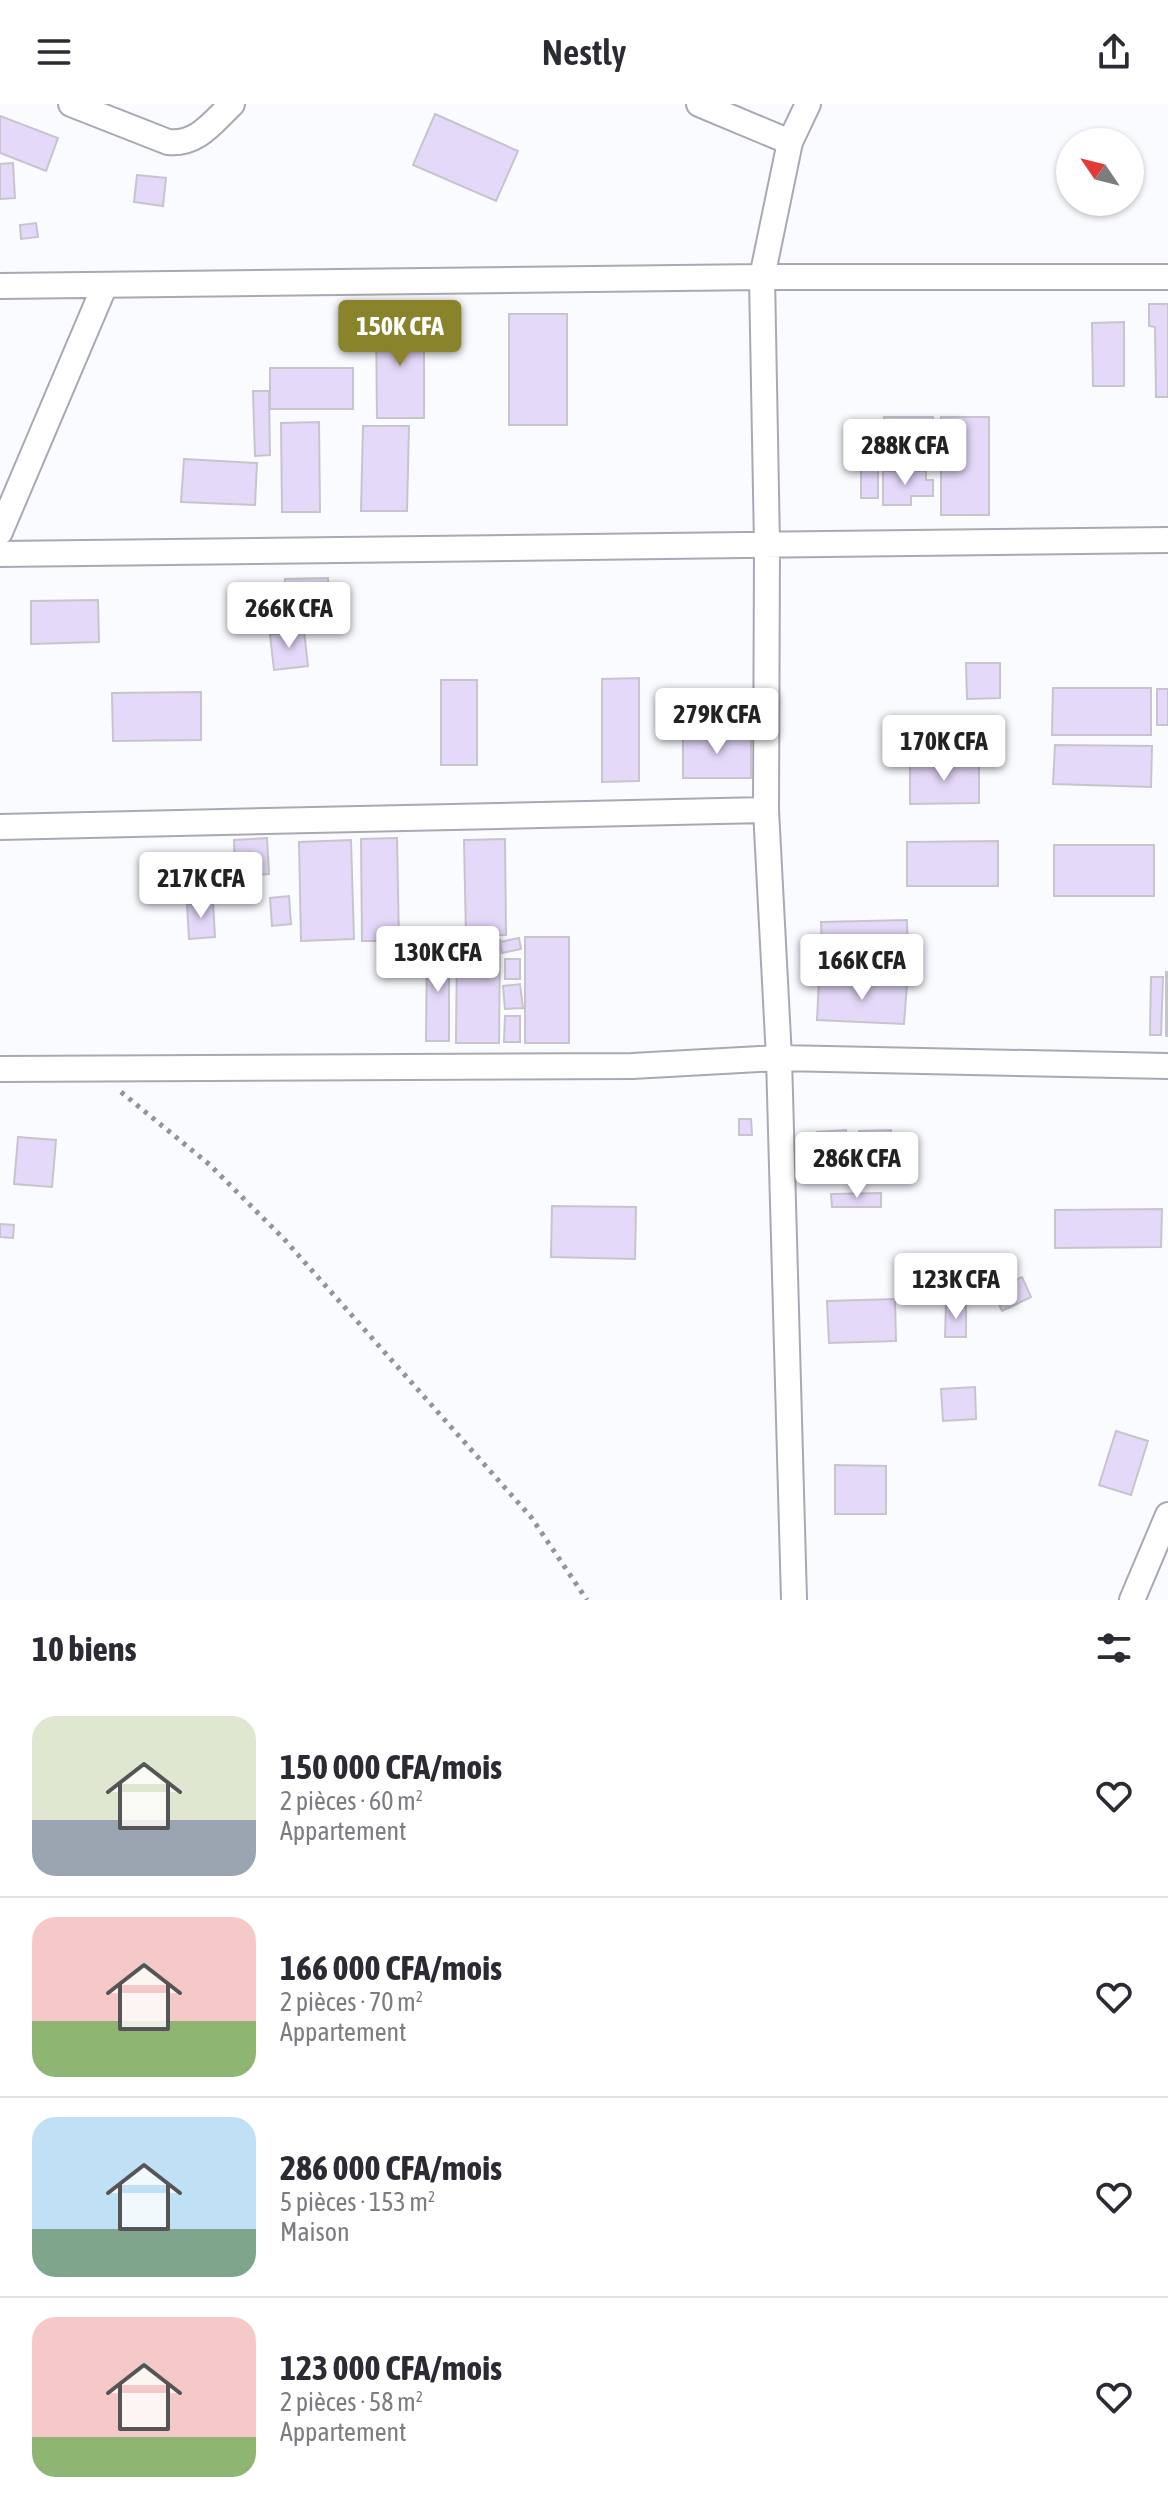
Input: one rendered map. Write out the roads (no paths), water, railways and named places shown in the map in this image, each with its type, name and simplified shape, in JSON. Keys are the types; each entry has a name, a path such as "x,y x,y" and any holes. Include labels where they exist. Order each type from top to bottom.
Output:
{"street":[{"path":"71,104 168,142 184,143 199,136 232,104"},
{"path":"699,104 790,142"},
{"path":"794,1600 779,1058 766,810 767,545 762,277 790,142 808,104"},
{"path":"0,286 762,277 1168,277"},
{"path":"0,532 105,285"},
{"path":"0,554 1168,540"},
{"path":"0,827 766,810"},
{"path":"0,1069 632,1066 779,1058 1168,1066"},
{"path":"1132,1600 1168,1515"}]}
